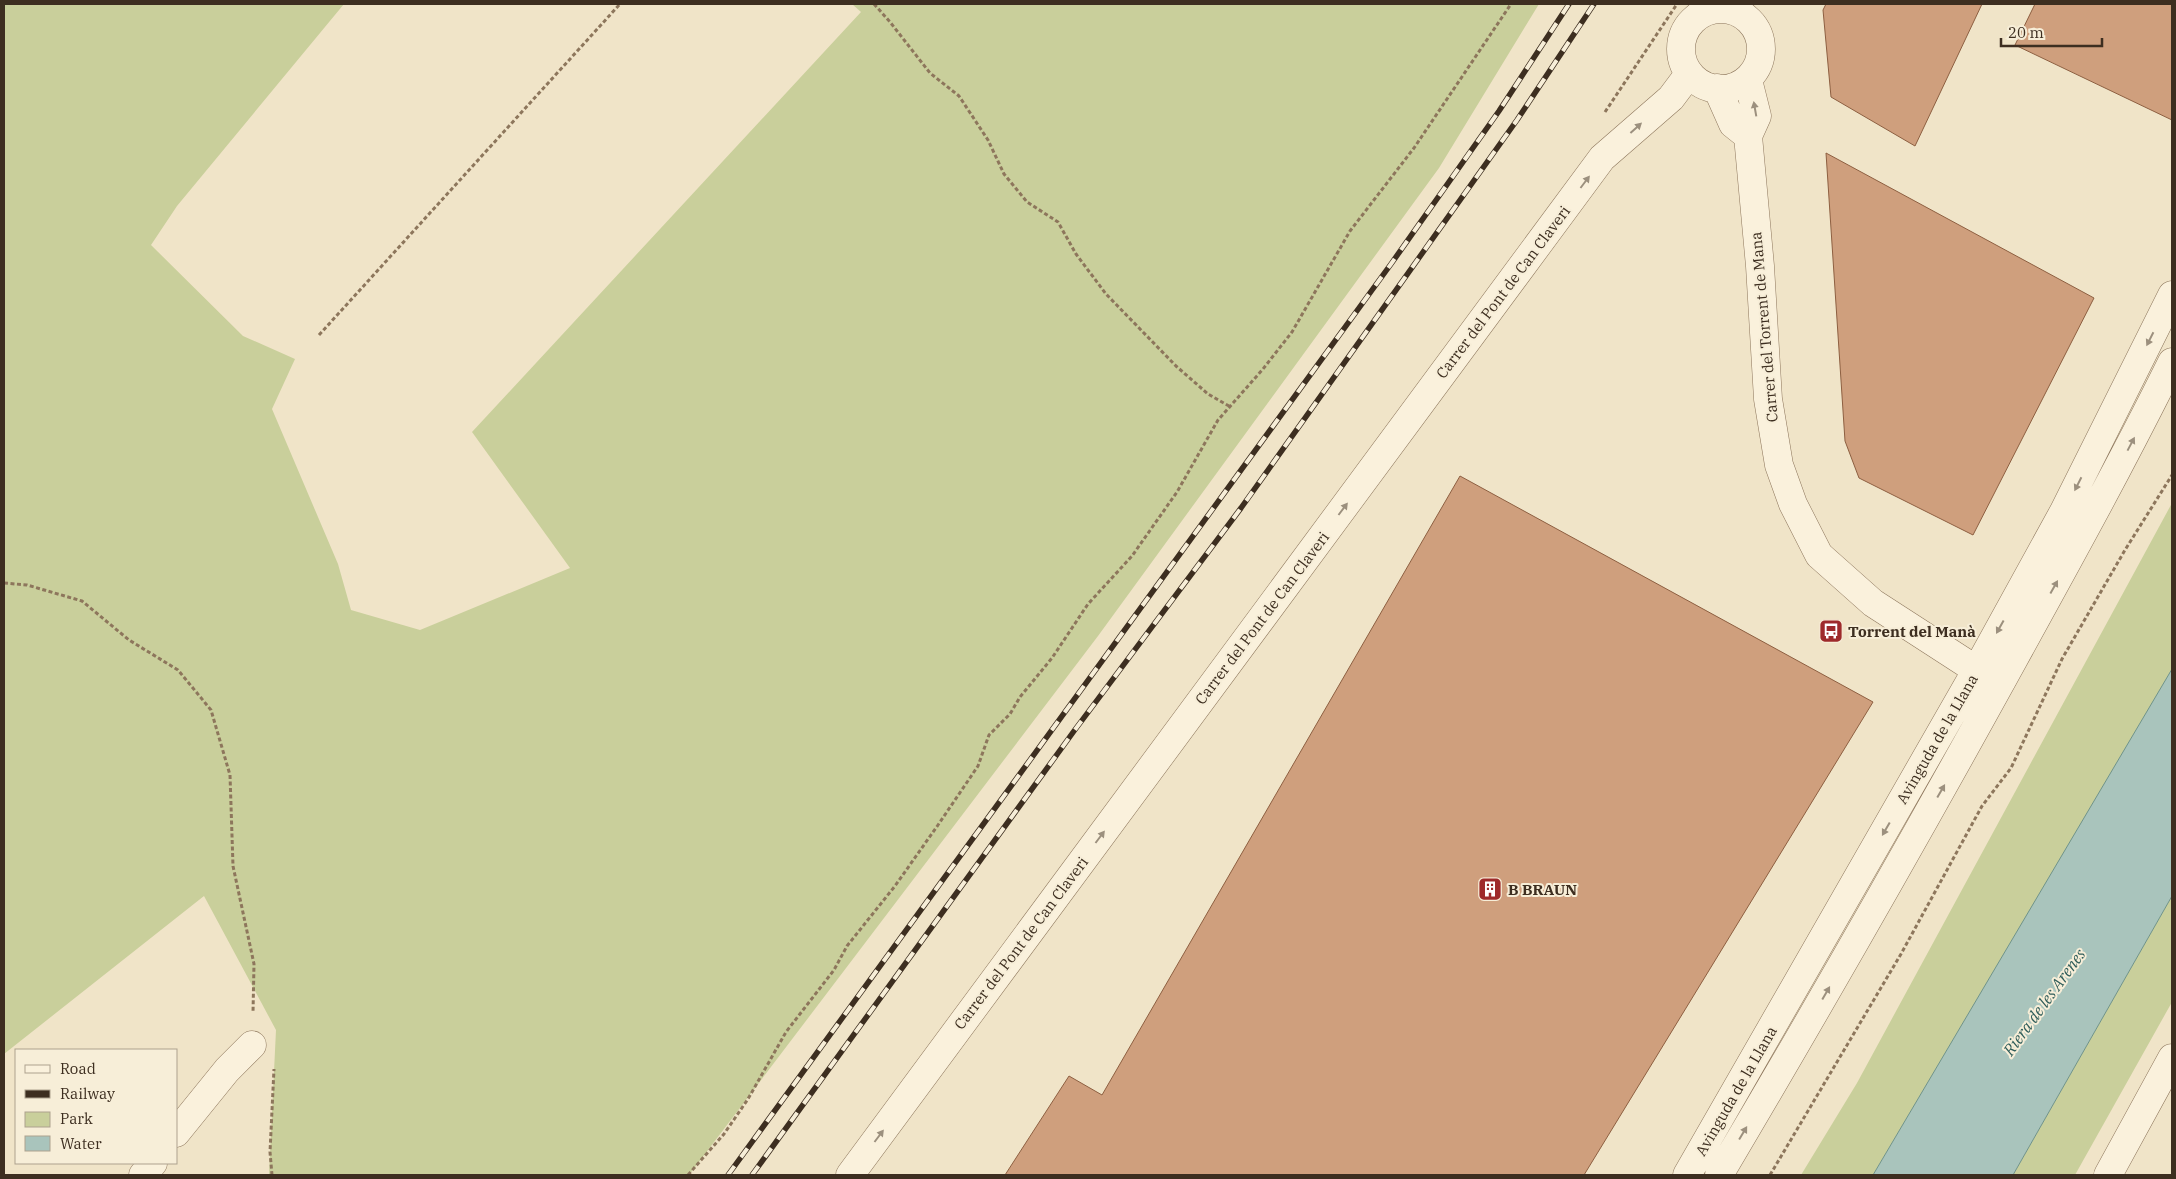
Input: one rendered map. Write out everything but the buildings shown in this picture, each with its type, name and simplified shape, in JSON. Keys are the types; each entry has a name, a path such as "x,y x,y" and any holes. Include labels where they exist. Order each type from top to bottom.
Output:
{"street":[{"path":"1739,8 1750,21 1761,40 1760,62 1748,80 1729,89 1707,87 1689,74 1682,59 1682,42 1688,27 1699,16 1715,10 1739,8"},
{"name":"Carrer del Pont de Can Claveri","path":"850,1175 1602,158 1671,98 1689,74"},
{"name":"Carrer del Torrent de Mana","path":"1748,80 1757,116 1748,136 1760,266 1768,399 1778,465 1793,504 1819,554 1873,603 2000,685"},
{"path":"1717,88 1733,124 1748,136"},
{"name":"Avinguda de la Llana","path":"1687,1175 1976,671 2064,511 2172,295"},
{"name":"Avinguda de la Llana","path":"1719,1175 1808,1023 2000,685 2116,472 2172,362"},
{"path":"178,1131 227,1070 252,1045"},
{"path":"2108,1175 2172,1058"},
{"path":"143,1175 152,1164"}],"path":[{"path":"319,335 620,4"},
{"path":"874,4 930,73 960,96 988,140 1004,174 1027,202 1058,222 1076,254 1106,294 1176,366 1208,394 1229,406"},
{"path":"688,1175 724,1134 760,1078 786,1032 834,970 847,946 890,893 938,825 978,766 988,736 1010,714 1088,604 1137,548 1177,492 1218,420 1263,370 1292,332 1350,231 1414,148 1511,4"},
{"path":"1770,1175 1901,954 1982,806 2011,768 2062,659 2125,550 2172,476"},
{"path":"4,582 27,585 82,601 129,640 178,670 210,710 230,775 234,866 254,964 252,1045 274,1069 270,1152 272,1175"}],"green space":[{"path":"4,4 344,4 177,206 151,245 243,336 295,359 272,409 338,564 351,610 420,630 570,568 472,432 861,12 852,4 1539,4 1439,168 1098,636 689,1175 269,1175 276,1030 204,896 4,1054"},
{"path":"2172,503 2172,669 2155,701 1873,1175 1801,1175 1857,1083"},
{"path":"2172,896 2172,1002 2075,1175 2013,1175"}],"water":[{"name":"Riera de les Arenes","path":"2172,669 2172,896 2013,1175 1873,1175"}],"railway":[{"path":"728,1175 1391,264 1499,111 1569,4"},
{"path":"752,1175 1074,731 1241,508 1517,120 1594,4"}],"place":[{"name":"Torrent del Manà","path":"1831,631"},
{"name":"B BRAUN","path":"1490,889"}]}
